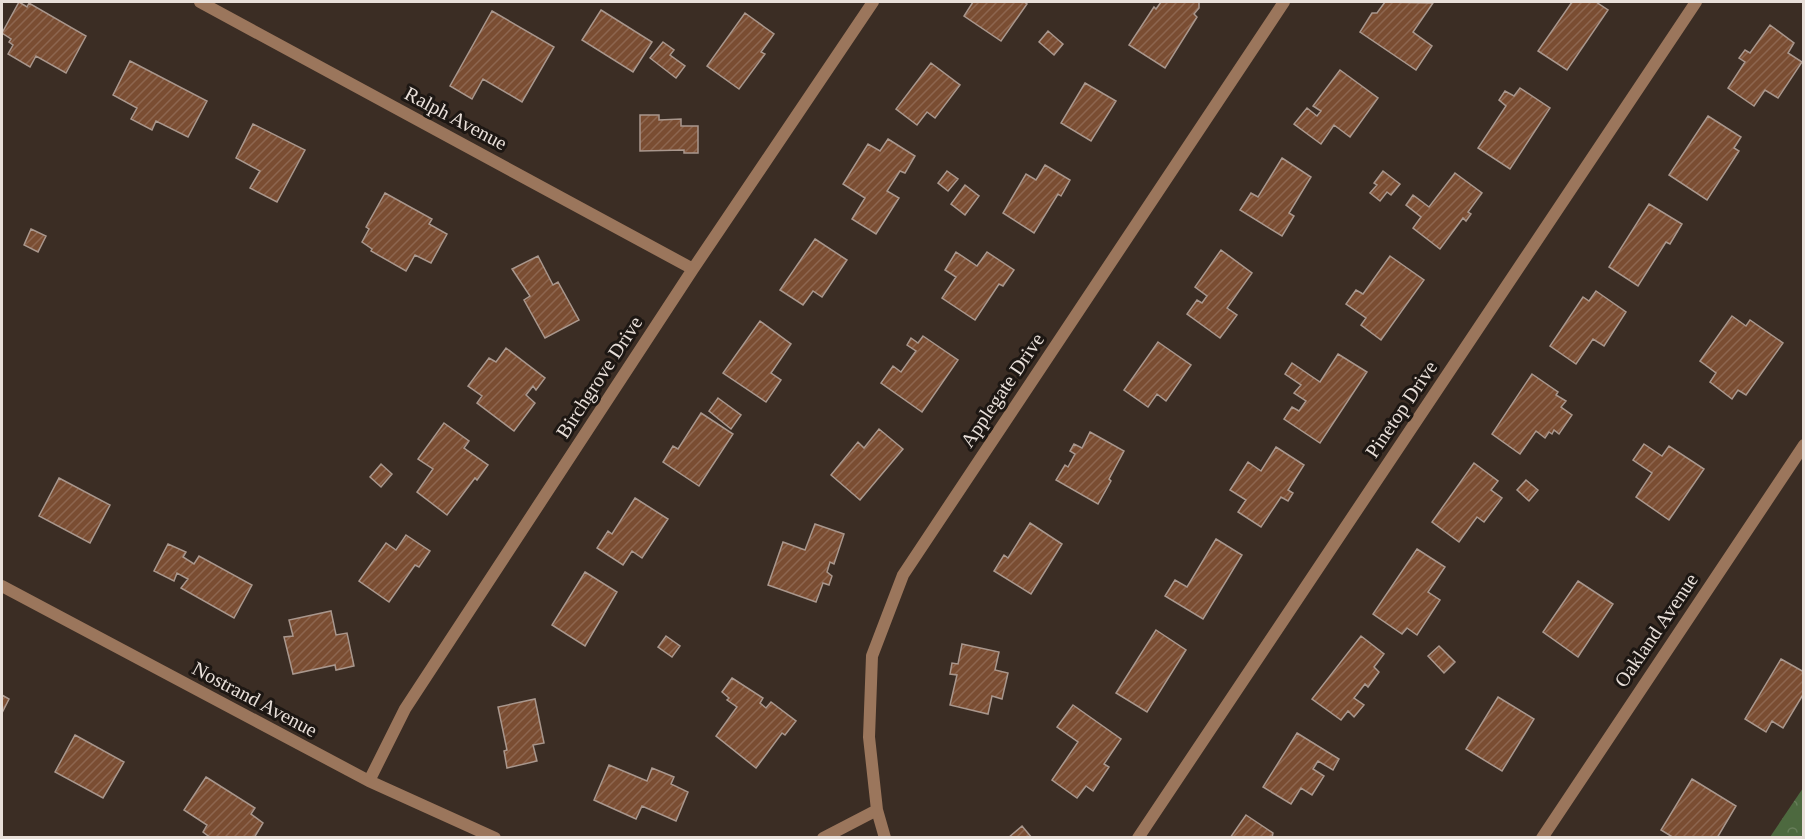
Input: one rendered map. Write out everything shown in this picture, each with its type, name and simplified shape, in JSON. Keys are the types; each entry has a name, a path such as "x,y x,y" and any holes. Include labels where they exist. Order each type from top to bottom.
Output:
{"street":[{"name":"Ralph Avenue","path":"200,2 693,269"},
{"name":"Birchgrove Drive","path":"369,781 405,709 693,269 873,2"},
{"name":"Applegate Drive","path":"885,837 877,810 869,737 872,656 903,575 1284,2"},
{"name":"Pinetop Drive","path":"1138,837 1696,2"},
{"name":"Oakland Avenue","path":"1542,837 1803,445"},
{"name":"Nostrand Avenue","path":"2,586 369,781 495,837"},
{"path":"823,837 877,810"}],"green space":[{"path":"1803,788 1803,837 1770,837"}],"building":[{"path":"19,2 27,7 29,3 86,36 66,73 36,56 30,67 8,54 13,45 9,42 11,39 2,33"},
{"path":"973,2 1024,2 1027,4 1001,41 964,16"},
{"path":"1161,2 1199,2 1199,8 1194,14 1197,17 1165,68 1129,45 1154,7 1156,9"},
{"path":"1385,2 1433,3 1413,32 1432,46 1416,70 1360,32 1372,13 1377,13"},
{"path":"1572,2 1596,2 1608,10 1567,70 1538,51"},
{"path":"601,10 652,42 633,72 582,40"},
{"path":"492,11 554,47 522,102 483,79 472,99 450,86"},
{"path":"745,13 774,34 761,52 765,54 739,89 707,66"},
{"path":"1770,25 1794,43 1788,53 1802,62 1778,98 1765,90 1754,106 1728,88 1745,62 1739,58 1745,50 1750,53"},
{"path":"1048,31 1063,44 1054,55 1039,42"},
{"path":"663,42 674,50 670,55 685,66 676,78 650,58"},
{"path":"130,61 207,101 188,137 156,121 152,130 131,119 137,108 113,95"},
{"path":"931,63 960,85 935,118 927,112 917,125 896,109"},
{"path":"1340,70 1378,98 1350,137 1334,125 1321,144 1294,124 1307,108 1317,116 1321,111 1313,106"},
{"path":"1085,83 1116,101 1091,141 1061,123"},
{"path":"1520,88 1550,108 1510,169 1478,148 1506,106 1499,100 1505,91 1514,96"},
{"path":"640,115 659,115 659,120 681,119 681,126 698,126 698,153 684,153 684,150 640,151"},
{"path":"1708,116 1741,137 1734,148 1739,151 1707,200 1669,175"},
{"path":"253,124 305,150 277,202 250,188 260,171 236,158"},
{"path":"888,139 915,156 905,173 900,171 887,191 899,198 876,234 852,219 865,198 843,184 868,144 880,151"},
{"path":"1282,158 1311,177 1289,213 1294,216 1282,236 1240,210 1251,193 1258,197"},
{"path":"1045,165 1070,180 1061,196 1058,194 1034,233 1003,213 1026,174 1036,180"},
{"path":"947,171 958,179 948,191 938,183"},
{"path":"1383,171 1400,184 1391,195 1387,192 1380,201 1370,193 1377,185 1374,183"},
{"path":"1455,173 1482,193 1468,212 1471,214 1466,221 1463,218 1440,249 1413,228 1421,217 1406,205 1413,195 1429,207"},
{"path":"965,185 979,196 965,215 951,204"},
{"path":"385,193 432,219 429,224 447,234 431,263 415,255 406,271 371,251 372,249 362,242 369,229 366,227"},
{"path":"1649,204 1682,224 1670,244 1666,242 1638,286 1609,267"},
{"path":"31,229 46,236 38,252 24,245"},
{"path":"815,239 847,260 822,297 813,291 803,305 780,290"},
{"path":"1221,250 1252,273 1227,308 1237,315 1220,338 1187,314 1197,300 1202,303 1207,296 1195,287"},
{"path":"956,252 977,266 987,252 1014,270 1003,286 999,284 975,320 942,298 956,277 945,270"},
{"path":"538,256 553,285 558,282 579,320 545,338 524,300 530,296 512,269"},
{"path":"1390,256 1424,280 1381,340 1361,325 1366,318 1346,304 1356,290 1363,294"},
{"path":"1596,291 1626,312 1604,346 1593,339 1576,364 1550,346 1583,297 1589,301"},
{"path":"1732,316 1746,326 1750,320 1783,343 1746,395 1738,390 1732,399 1710,382 1716,373 1700,361"},
{"path":"760,321 791,344 771,373 781,380 766,402 723,373"},
{"path":"923,336 958,360 922,412 881,383 893,366 901,372 916,351 907,345 911,338 918,343"},
{"path":"1158,342 1191,365 1166,401 1157,394 1148,407 1124,390"},
{"path":"506,348 545,378 536,390 533,386 526,395 535,403 514,431 477,403 482,396 468,386 489,358 496,362"},
{"path":"1338,354 1367,372 1320,443 1284,419 1292,407 1299,411 1306,401 1294,393 1301,385 1285,374 1292,363 1320,382"},
{"path":"1532,374 1558,392 1556,395 1566,401 1561,407 1572,415 1559,434 1554,430 1552,434 1549,432 1545,438 1536,431 1520,454 1492,434"},
{"path":"718,398 741,415 731,429 709,411"},
{"path":"701,413 733,434 699,486 663,462 673,446 678,449"},
{"path":"444,423 469,441 464,448 488,465 477,480 475,478 447,515 417,492 433,469 418,459"},
{"path":"879,429 903,449 860,500 831,475 858,442 864,448"},
{"path":"1090,432 1124,451 1098,504 1056,480 1065,465 1068,467 1075,454 1070,451 1074,444 1082,448"},
{"path":"1644,444 1662,456 1669,446 1704,469 1669,520 1636,497 1652,473 1633,460"},
{"path":"1276,447 1304,465 1288,490 1293,493 1288,501 1281,497 1261,527 1238,512 1246,500 1230,490 1248,462 1261,471"},
{"path":"1474,463 1498,481 1491,490 1502,498 1484,522 1477,517 1459,542 1432,522"},
{"path":"381,464 392,474 381,487 370,477"},
{"path":"59,478 110,505 90,543 39,516"},
{"path":"1526,480 1538,490 1529,501 1517,490"},
{"path":"635,498 668,519 642,558 632,551 623,565 597,548 608,531 612,534"},
{"path":"1030,523 1062,544 1031,594 994,571 1004,555 1008,558"},
{"path":"815,524 844,534 834,564 830,562 827,572 832,576 829,585 823,583 816,602 768,585 783,542 805,550"},
{"path":"406,535 430,551 419,567 415,565 389,602 359,581 386,543 396,550"},
{"path":"1216,539 1242,555 1203,619 1165,596 1175,580 1187,587"},
{"path":"168,544 186,552 183,557 194,564 199,556 252,585 234,618 181,588 188,579 177,573 174,581 154,571"},
{"path":"1417,549 1445,567 1428,592 1440,600 1417,635 1407,628 1402,634 1373,614"},
{"path":"585,572 617,592 585,646 552,625"},
{"path":"1578,581 1613,604 1578,657 1543,632"},
{"path":"331,611 336,635 347,633 354,666 336,670 335,665 293,674 284,637 293,636 289,620"},
{"path":"1156,630 1186,650 1147,712 1116,693"},
{"path":"666,636 680,646 672,657 658,647"},
{"path":"1361,636 1384,654 1374,667 1379,672 1368,687 1365,684 1354,698 1364,705 1354,717 1348,711 1341,720 1312,699"},
{"path":"962,644 999,652 995,670 1008,673 1002,699 992,696 988,714 950,705 957,675 950,674 952,663 958,664"},
{"path":"1439,646 1455,662 1444,673 1428,656"},
{"path":"1781,659 1804,672 1804,693 1783,728 1772,721 1766,732 1745,719"},
{"path":"732,678 763,698 760,703 766,708 771,702 796,721 785,735 782,733 756,768 716,736 737,707 727,700 729,698 722,692"},
{"path":"2,695 9,699 2,713"},
{"path":"1498,697 1534,719 1502,771 1466,749"},
{"path":"535,699 544,743 533,745 537,761 507,768 504,751 507,750 498,707"},
{"path":"1073,705 1121,739 1104,764 1109,767 1093,791 1086,786 1077,798 1052,780 1078,742 1057,727"},
{"path":"1297,733 1339,759 1333,770 1318,761 1313,769 1324,776 1312,795 1301,788 1291,804 1263,787"},
{"path":"75,735 124,762 103,798 55,772"},
{"path":"609,765 647,781 652,768 674,777 671,784 688,792 676,821 642,806 636,819 594,800"},
{"path":"206,777 255,808 251,814 263,823 254,838 211,838 203,832 207,825 184,810"},
{"path":"1692,779 1736,806 1717,838 1674,838 1661,830"},
{"path":"1246,815 1273,833 1272,838 1230,838"},
{"path":"1022,826 1032,838 1008,838"}]}
